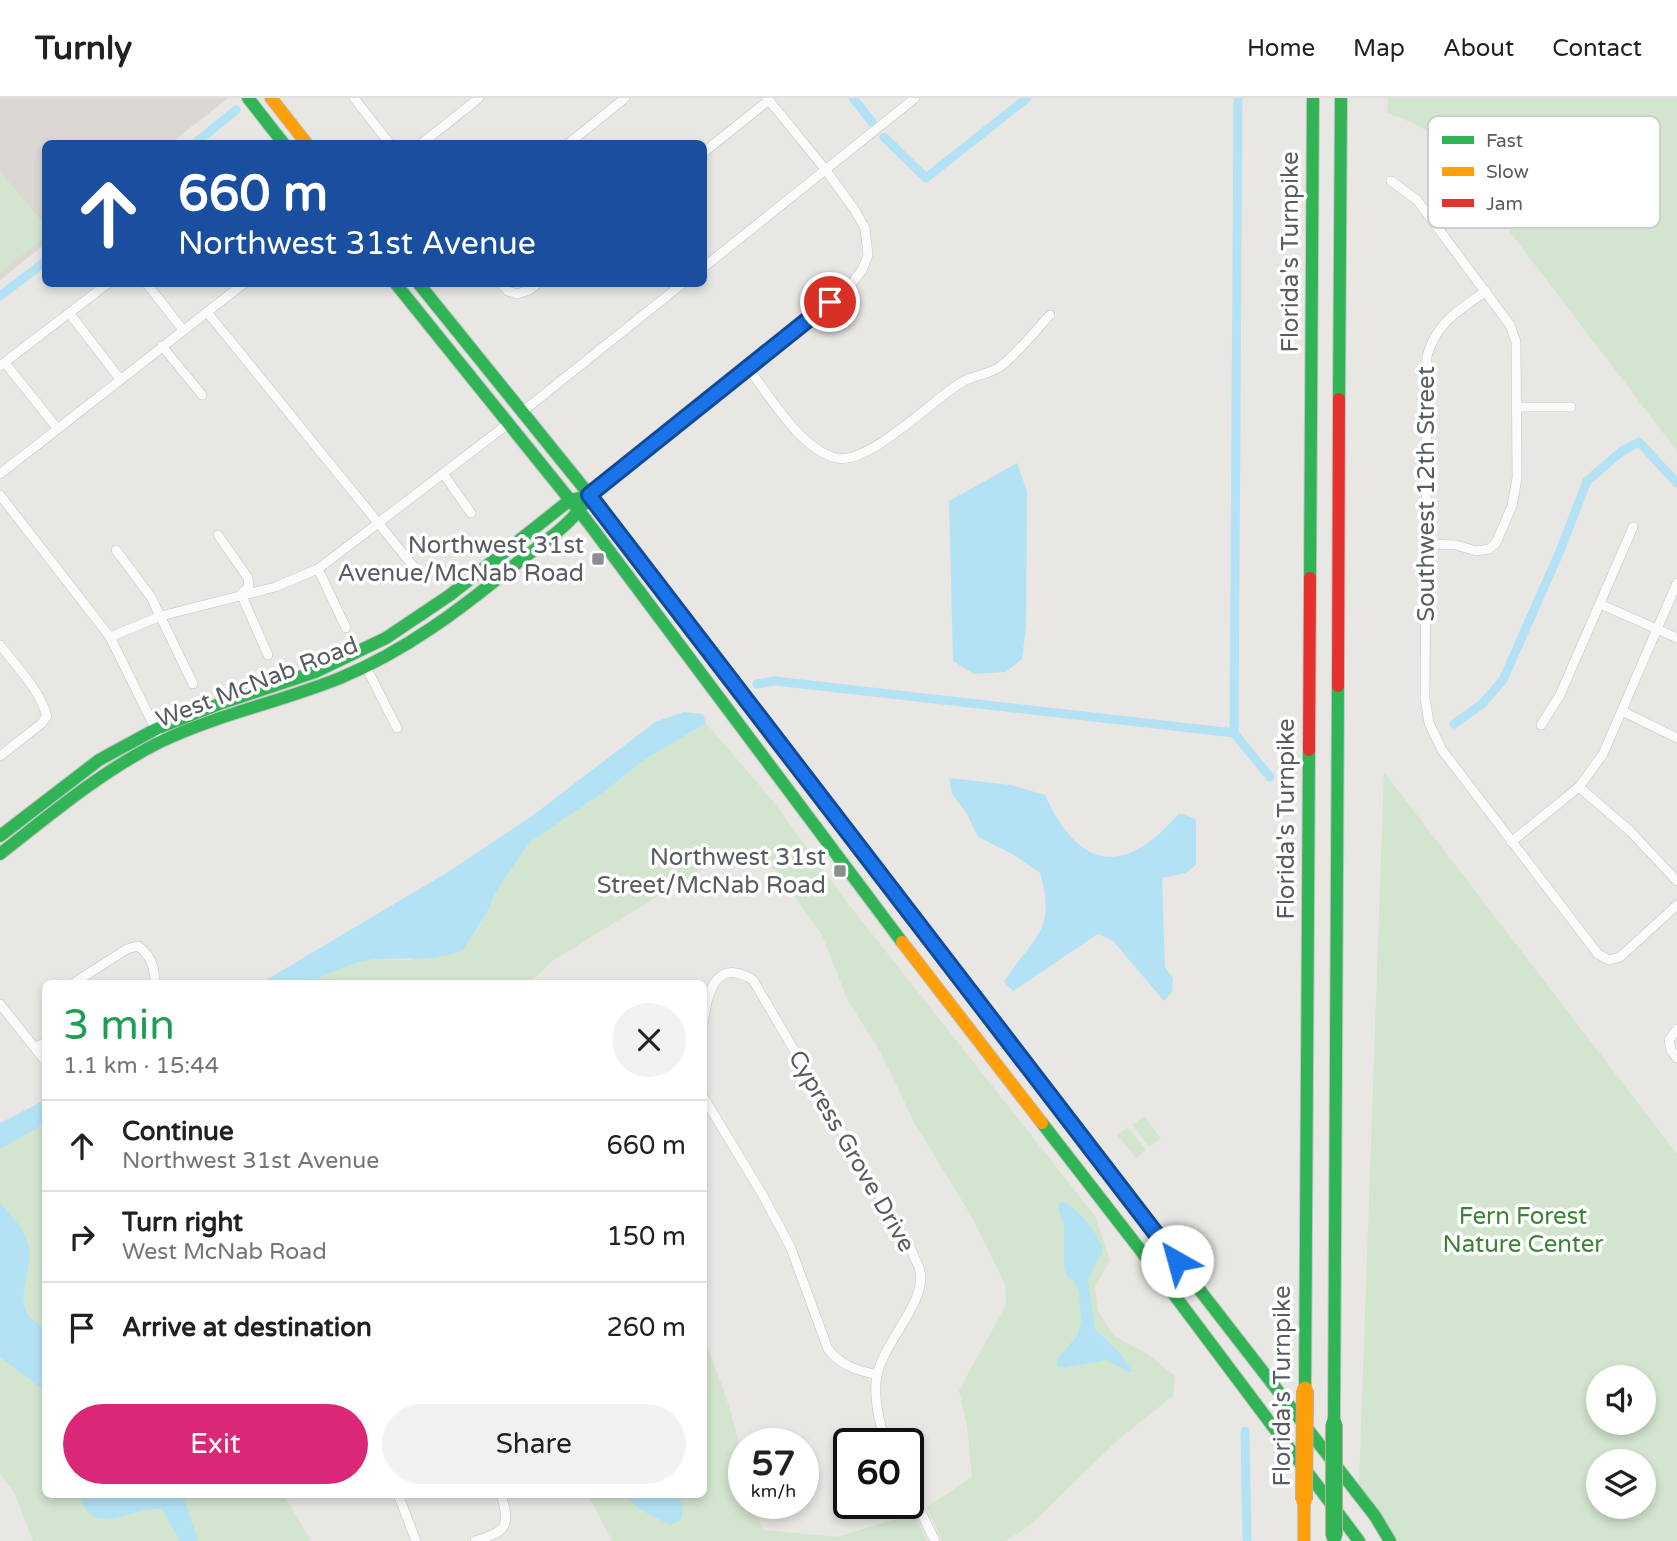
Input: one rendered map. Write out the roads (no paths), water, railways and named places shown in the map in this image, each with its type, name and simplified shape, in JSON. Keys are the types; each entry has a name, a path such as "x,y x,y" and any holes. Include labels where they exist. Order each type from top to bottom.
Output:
{"main road":[{"path":"248,98 281,140"},
{"path":"271,98 304,140"},
{"name":"Florida's Turnpike","path":"1304,1541 1313,98"},
{"name":"Florida's Turnpike","path":"1334,1538 1341,98"},
{"path":"398,287 575,506 855,882 1016,1088 1359,1541"},
{"path":"421,287 699,636 1161,1242 1375,1517 1390,1541"},
{"name":"West McNab Road","path":"0,836 99,760 159,736 321,686 366,667 425,633 589,495"},
{"name":"West McNab Road","path":"0,854 159,736 222,703 315,672 386,638 575,506"},
{"path":"1016,1088 1034,1074"}],"street":[{"path":"354,98 387,140"},
{"path":"426,140 478,98"},
{"path":"573,140 625,98"},
{"path":"707,265 915,98"},
{"path":"707,150 768,99 825,169"},
{"name":"West McNab Road","path":"589,495 849,287 862,270 868,255 865,228 825,169"},
{"path":"1391,181 1417,200 1428,215"},
{"path":"1425,544 1457,545 1476,551 1489,549 1496,543 1512,506 1517,478 1516,342 1510,325 1438,228"},
{"path":"57,428 2,365 103,287"},
{"path":"149,287 183,330"},
{"path":"0,474 239,287"},
{"path":"505,287 517,294 533,287"},
{"path":"522,411 678,287"},
{"name":"Southwest 12th Street","path":"1486,291 1444,322 1432,339 1427,356 1425,698 1429,723 1442,750 1511,842"},
{"path":"207,312 422,577"},
{"path":"70,314 120,379"},
{"path":"748,368 804,439 818,451 837,459 850,459 872,450 963,381 1000,367 1049,315"},
{"path":"162,346 202,395"},
{"path":"1518,407 1571,407"},
{"path":"110,637 162,616 275,587 318,569 509,424"},
{"path":"444,475 471,513"},
{"path":"0,495 110,637 159,736"},
{"path":"1541,725 1560,695 1633,527"},
{"path":"218,535 248,578 249,587 241,594"},
{"path":"116,550 162,616 193,684"},
{"path":"318,569 346,628"},
{"path":"1677,583 1603,754 1579,787 1511,842 1598,954 1609,960 1620,957 1677,905"},
{"path":"241,594 268,655"},
{"path":"1600,604 1677,638"},
{"path":"0,645 26,677 47,716 41,724 0,756"},
{"path":"366,667 397,728"},
{"path":"1622,711 1677,738"},
{"path":"1579,787 1630,831 1677,881"},
{"path":"78,980 127,949 138,946 152,961 155,980"},
{"name":"Cypress Grove Drive","path":"707,996 712,984 722,974 734,972 753,980 912,1251 921,1273 915,1306 890,1343 877,1375 880,1428"},
{"path":"0,1004 42,1057"},
{"path":"1677,1029 1669,1040 1671,1050 1677,1058"},
{"path":"35,1048 42,1044"},
{"path":"707,1103 790,1246 828,1349 836,1360 850,1368 877,1375"},
{"path":"400,1498 416,1541"},
{"path":"475,1541 498,1534 505,1524 506,1513 502,1498"},
{"path":"924,1518 935,1541"}],"water":[{"path":"1017,463 1027,491 1026,627 1022,659 1006,672 974,674 953,661 949,501"},
{"path":"684,712 703,714 706,723 641,762 604,792 530,842 495,893 488,911 463,950 431,958 359,962 317,980 266,980 448,872 532,816 655,722"},
{"path":"949,778 1011,785 1045,795 1073,839 1089,851 1105,856 1123,855 1141,848 1179,813 1196,819 1196,865 1186,873 1162,878 1165,967 1173,978 1172,992 1164,1001 1113,941 1098,934 1013,991 1004,982 1033,943 1044,921 1045,893 1040,873 1014,855 978,837 967,814 952,794"},
{"path":"42,1102 42,1126 0,1149 0,1123"},
{"path":"1063,1202 1083,1217 1100,1241 1102,1255 1088,1280 1095,1329 1120,1353 1132,1371 1130,1373 1107,1360 1062,1368 1057,1366 1057,1359 1077,1336 1081,1322 1079,1291 1064,1268 1064,1226 1059,1210 1059,1203"},
{"path":"0,1203 20,1227 28,1244 24,1301 26,1311 42,1326 42,1389 0,1357"},
{"path":"81,1498 184,1498 198,1541 180,1541 162,1509 103,1519 86,1509"},
{"path":"628,1498 681,1498 683,1511 681,1520 670,1525 639,1509"}],"waterway":[{"path":"853,98 872,122"},
{"path":"884,137 926,178 1027,98"},
{"path":"1234,733 1238,98"},
{"path":"199,140 236,110"},
{"path":"0,296 42,264"},
{"path":"1454,724 1482,704 1503,680 1560,551 1587,481 1622,451 1639,442 1677,483"},
{"path":"757,684 775,681 1234,733 1270,777"},
{"path":"1245,1431 1247,1541"}],"place":[{"name":"Northwest 31st Avenue/McNab Road","path":"598,559"},
{"name":"Northwest 31st Street/McNab Road","path":"840,871"}],"park label":[{"name":"Fern Forest Nature Center","path":"1523,1230"}]}
